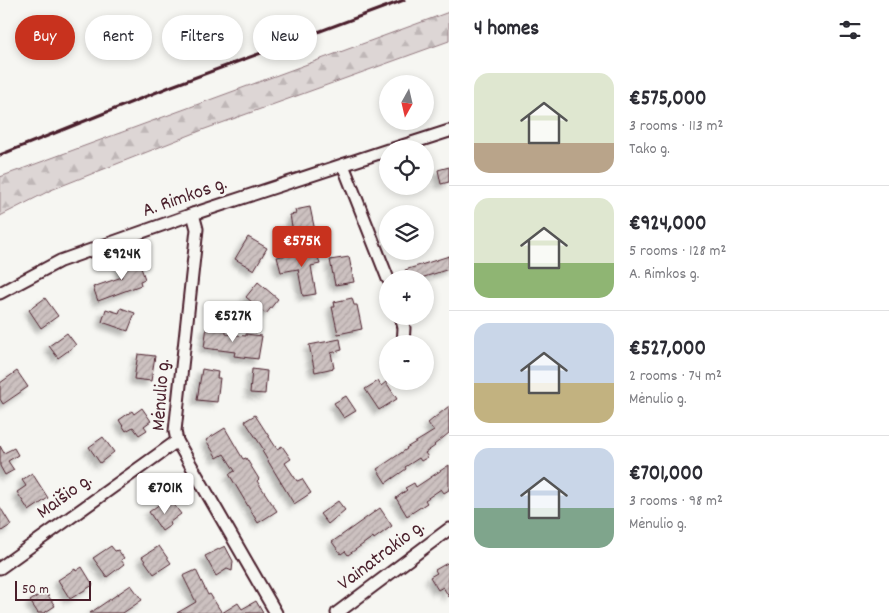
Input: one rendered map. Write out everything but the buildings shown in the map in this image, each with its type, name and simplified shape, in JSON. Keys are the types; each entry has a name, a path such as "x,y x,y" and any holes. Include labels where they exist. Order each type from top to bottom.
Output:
{"street":[{"path":"420,140 449,130"},
{"name":"A. Rimkos g.","path":"0,293 60,261 193,214 379,153"},
{"path":"343,165 384,270"},
{"name":"Mėnulio g.","path":"193,214 197,229 174,431 177,441 276,613"},
{"name":"Maišio g.","path":"0,568 177,441"},
{"name":"Vainatrakio g.","path":"336,613 449,529"}],"green space":[{"path":"449,12 449,41 205,129 51,190 0,216 0,177"}],"railway":[{"path":"0,155 172,86 404,0"}]}
